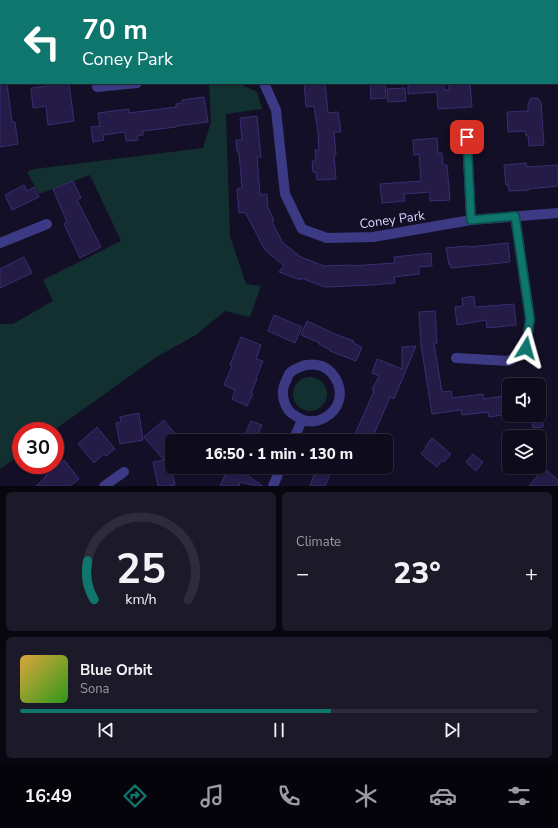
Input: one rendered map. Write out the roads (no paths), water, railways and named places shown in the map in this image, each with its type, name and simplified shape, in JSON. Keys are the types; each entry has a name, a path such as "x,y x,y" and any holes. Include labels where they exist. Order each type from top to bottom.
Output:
{"street":[{"path":"97,88 129,84"},
{"name":"Coney Park","path":"264,84 276,110 286,194 302,229 327,238 373,237 471,220 558,213"},
{"path":"467,137 471,220"},
{"path":"456,358 509,361 526,348 530,319 515,216"},
{"path":"0,243 47,224"},
{"path":"305,365 318,365 326,368 334,375 340,390 339,400 335,409 328,416 316,421 302,420 290,412 285,404 283,398 284,386 290,372 305,365"},
{"path":"296,434 302,420"},
{"path":"104,486 124,472"},
{"path":"273,486 278,474"}]}
